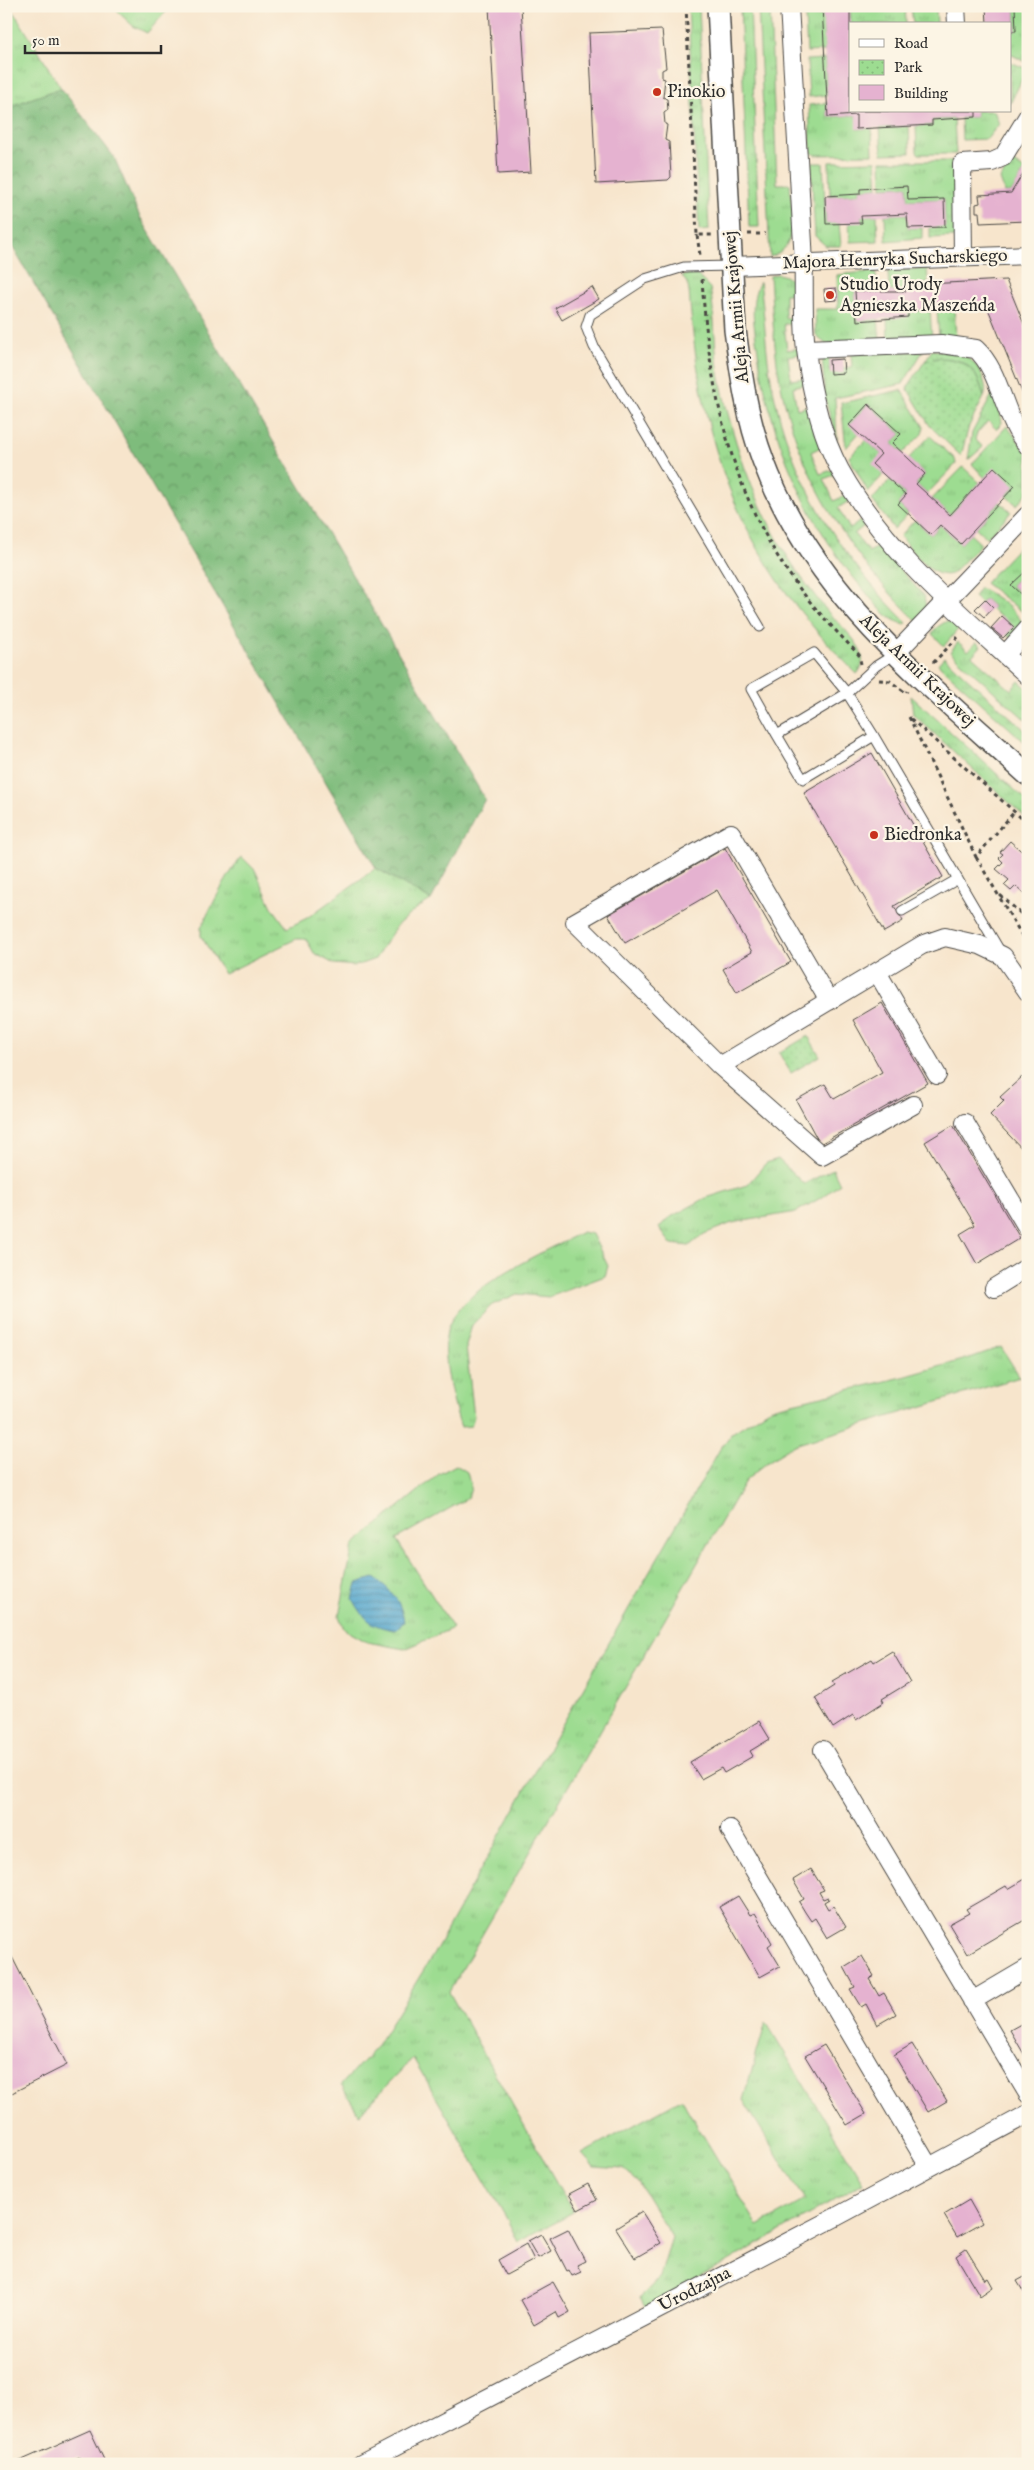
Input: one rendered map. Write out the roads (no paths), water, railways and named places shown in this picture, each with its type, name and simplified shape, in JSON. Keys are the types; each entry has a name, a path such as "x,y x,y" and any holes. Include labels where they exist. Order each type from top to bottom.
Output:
{"street":[{"name":"Aleja Armii Krajowej","path":"718,6 735,330 742,381 754,432 767,471 783,505 815,560 864,621 895,654 1028,775"},
{"path":"789,6 804,262 806,349 820,416 840,469 869,516 893,547 947,601 1028,676"},
{"path":"956,6 957,22"},
{"path":"963,257 962,164 992,162 1003,157 1028,116"},
{"name":"Majora Henryka Sucharskiego","path":"732,266 1028,255"},
{"path":"806,349 941,344 976,349 987,363 1011,420 1028,446"},
{"path":"895,654 1028,515"},
{"path":"1005,655 1028,629"},
{"path":"829,1001 731,833 575,922 720,1066 822,1156 912,1105"},
{"path":"720,1066 922,945 945,937 980,945 1003,956 1028,992"},
{"path":"877,972 938,1075"},
{"path":"964,1123 1028,1229"},
{"path":"994,1288 1028,1267"},
{"path":"824,1750 1028,2094"},
{"path":"730,1829 929,2167"},
{"path":"972,2001 1028,1968"},
{"name":"Urodzajna","path":"361,2464 1028,2114"}],"lane":[{"path":"732,266 684,267 645,279 590,315 586,326 594,347 760,627"},
{"path":"874,736 803,779 752,689 814,653 847,693 874,736 1003,956"},
{"path":"777,735 847,693 876,666 895,654"},
{"path":"902,912 958,879"}],"water":[{"path":"374,1578 391,1592 401,1608 404,1622 395,1630 369,1621 353,1599 357,1583"}],"place":[{"name":"Pinokio","path":"657,92"},
{"name":"Studio Urody Agnieszka Maszeńda","path":"830,295"},
{"name":"Biedronka","path":"874,835"}]}
